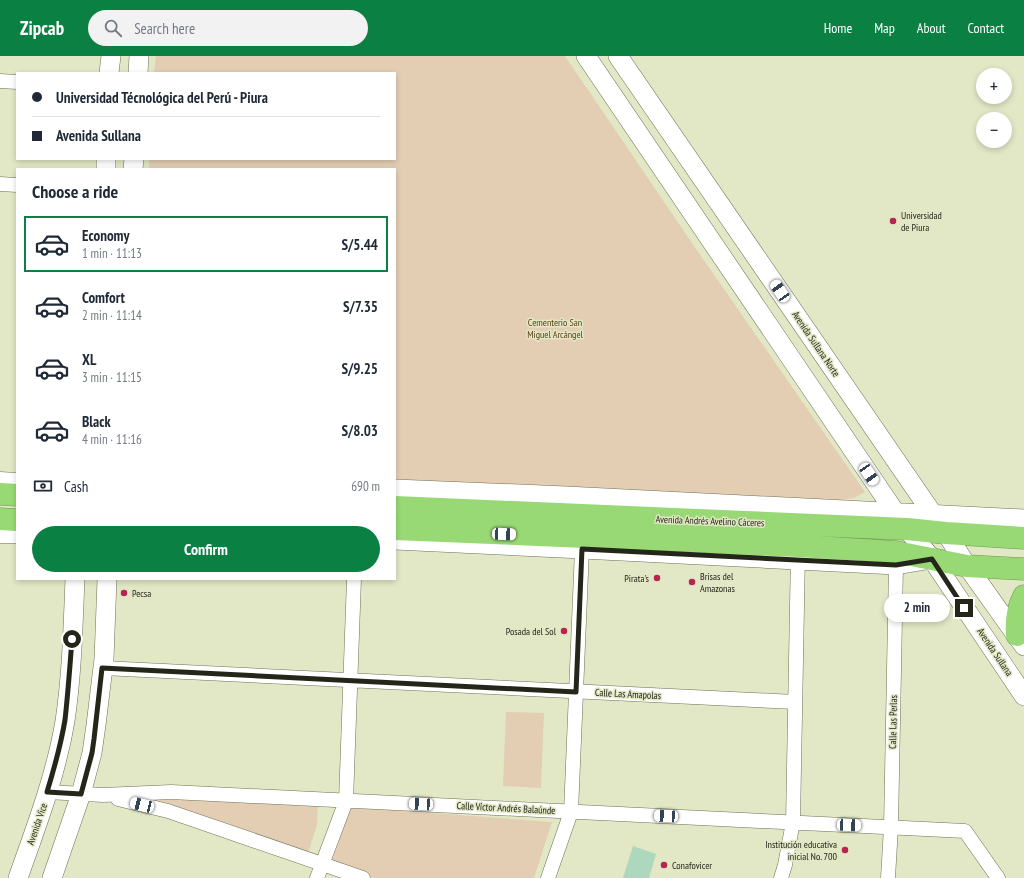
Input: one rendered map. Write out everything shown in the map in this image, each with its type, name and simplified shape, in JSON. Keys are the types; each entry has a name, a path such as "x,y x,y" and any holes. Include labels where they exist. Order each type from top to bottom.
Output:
{"highway":[{"path":"0,494 16,495"},
{"name":"Avenida Andrés Avelino Cáceres","path":"396,507 901,520 946,533 1024,538"},
{"path":"0,519 16,520"},
{"path":"396,529 798,553 896,552 968,566 1024,569"},
{"path":"1020,641 1016,622 1018,609 1024,596"}],"main road":[{"path":"109,72 111,56"},
{"path":"138,72 139,56"},
{"path":"586,56 901,520"},
{"name":"Avenida Sullana Norte","path":"618,56 946,533"},
{"name":"Avenida Andrés Avelino Cáceres","path":"396,489 502,493 901,520 932,513 1024,518"},
{"name":"Avenida Sullana","path":"901,520 932,559 1024,696"},
{"path":"946,533 1020,641"},
{"path":"396,540 582,549 798,553 896,565 932,559"},
{"name":"Avenida Vice","path":"18,878 47,792 65,721 70,670 75,580"},
{"path":"52,878 81,794 92,753 102,668 107,580"},
{"path":"964,608 971,595 980,591 985,591"}],"street":[{"path":"0,81 16,82"},
{"path":"0,184 16,185"},
{"path":"0,479 16,480"},
{"path":"0,536 16,536"},
{"path":"548,878 571,812 582,549"},
{"path":"781,878 793,822 798,553"},
{"name":"Calle Las Perlas","path":"888,878 891,827 896,565"},
{"path":"317,878 346,801 354,580"},
{"name":"Calle Las Amapolas","path":"102,668 795,702"},
{"name":"Calle Víctor Andrés Balaúnde","path":"47,792 103,795 171,792 965,831 998,878"},
{"path":"168,811 166,807 166,799 171,792"},
{"path":"103,795 168,811 363,878"}],"green space":[{"name":"Cementerio San Miguel Arcángel","path":"156,56 565,56 694,246 865,492 854,498 840,500 396,481 396,168 149,168 149,160 396,160 396,72 154,72"},
{"path":"506,712 544,713 541,788 503,786"},
{"path":"129,797 318,805 317,825 307,856"},
{"path":"351,807 552,822 534,878 374,878 331,863"}],"shaded area":[{"path":"633,846 656,854 649,878 623,878"}],"place":[{"name":"Universidad de Piura","path":"893,221"},
{"name":"Pirata's","path":"657,578"},
{"name":"Brisas del Amazonas","path":"692,582"},
{"name":"Pecsa","path":"124,593"},
{"name":"Posada del Sol","path":"564,631"},
{"name":"Institución educativa inicial No. 700","path":"845,850"},
{"name":"Conafovicer","path":"664,865"}],"route":[{"path":"72,639 65,721 47,792 81,794 92,753 102,668 576,692 582,549 896,565 932,559 964,608"}]}
